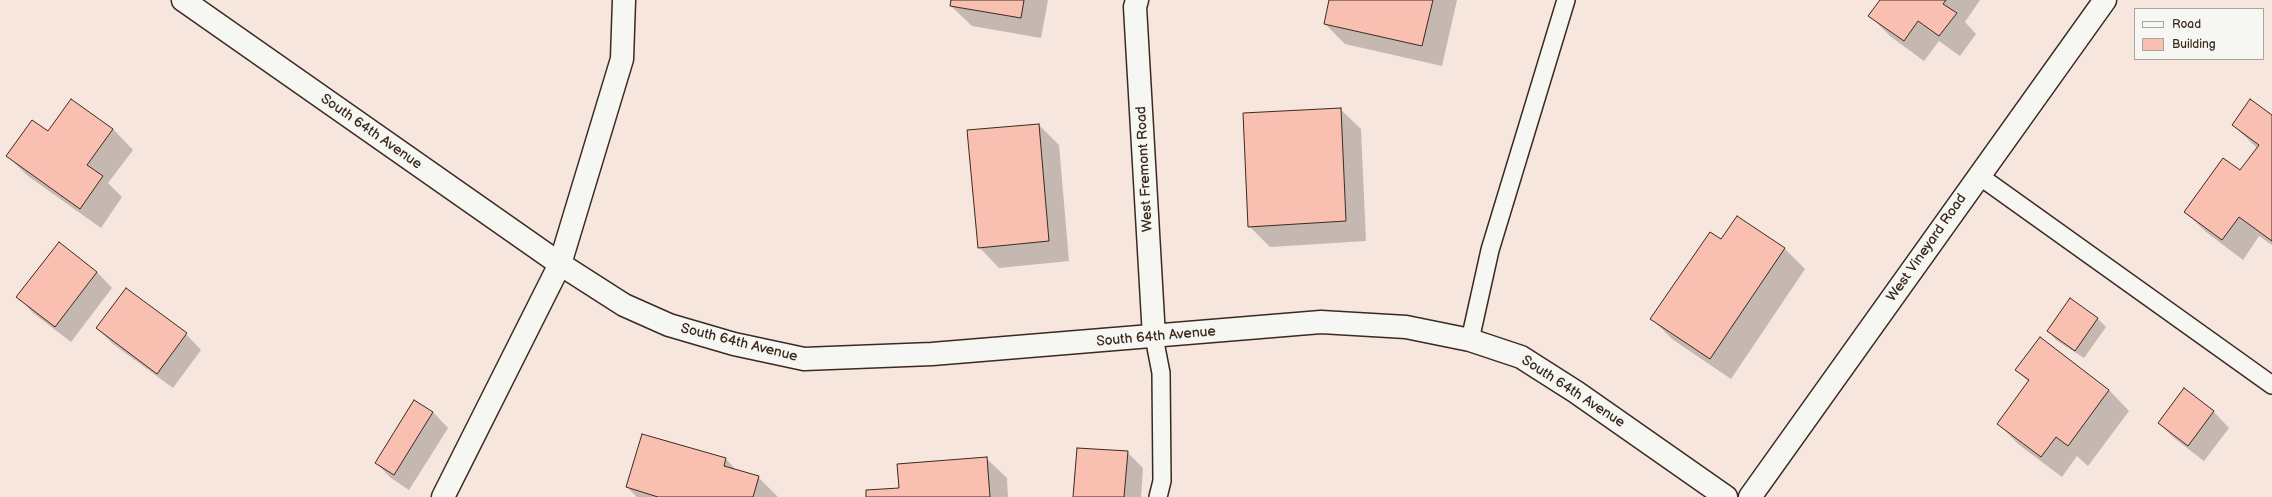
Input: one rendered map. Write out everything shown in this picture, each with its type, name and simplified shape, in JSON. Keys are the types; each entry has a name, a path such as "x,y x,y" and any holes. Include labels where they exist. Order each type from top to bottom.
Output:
{"street":[{"name":"South 64th Avenue","path":"183,0 560,264 624,306 669,325 734,344 804,359 932,354 1154,337 1321,322 1406,327 1470,340 1521,358 1576,392 1726,497"},
{"path":"443,497 560,264 622,59 624,0"},
{"name":"West Fremont Road","path":"1137,0 1136,15 1154,337"},
{"name":"West Vineyard Road","path":"1750,497 1978,175 2105,0"}],"lane":[{"path":"1470,340 1490,250 1566,0"},
{"path":"1978,175 2272,385"},
{"path":"1154,337 1161,373 1162,481 1158,497"}],"building":[{"path":"951,0 1024,0 1021,18 950,6"},
{"path":"1329,0 1433,0 1422,46 1324,24"},
{"path":"1880,0 1946,0 1943,4 1957,13 1939,36 1918,21 1904,41 1868,16"},
{"path":"71,99 113,129 87,165 103,176 80,209 6,156 32,120 48,131"},
{"path":"2250,99 2272,115 2272,241 2239,217 2222,240 2184,212 2223,158 2240,170 2259,145 2232,125"},
{"path":"1341,108 1346,221 1248,227 1243,113"},
{"path":"1039,124 1049,241 978,248 967,130"},
{"path":"1737,216 1785,248 1710,359 1650,319 1710,232 1721,239"},
{"path":"59,242 97,272 55,327 16,297"},
{"path":"126,288 187,333 157,374 96,328"},
{"path":"2070,298 2098,318 2075,351 2047,331"},
{"path":"2040,337 2109,390 2068,446 2056,437 2041,457 1997,424 2029,380 2015,370"},
{"path":"2184,388 2214,411 2188,446 2158,423"},
{"path":"414,400 433,412 394,475 375,463"},
{"path":"642,434 726,458 724,466 759,476 753,497 658,497 626,487"},
{"path":"1077,448 1128,451 1124,497 1073,497"},
{"path":"987,457 990,497 866,497 866,490 899,488 897,464"}]}
